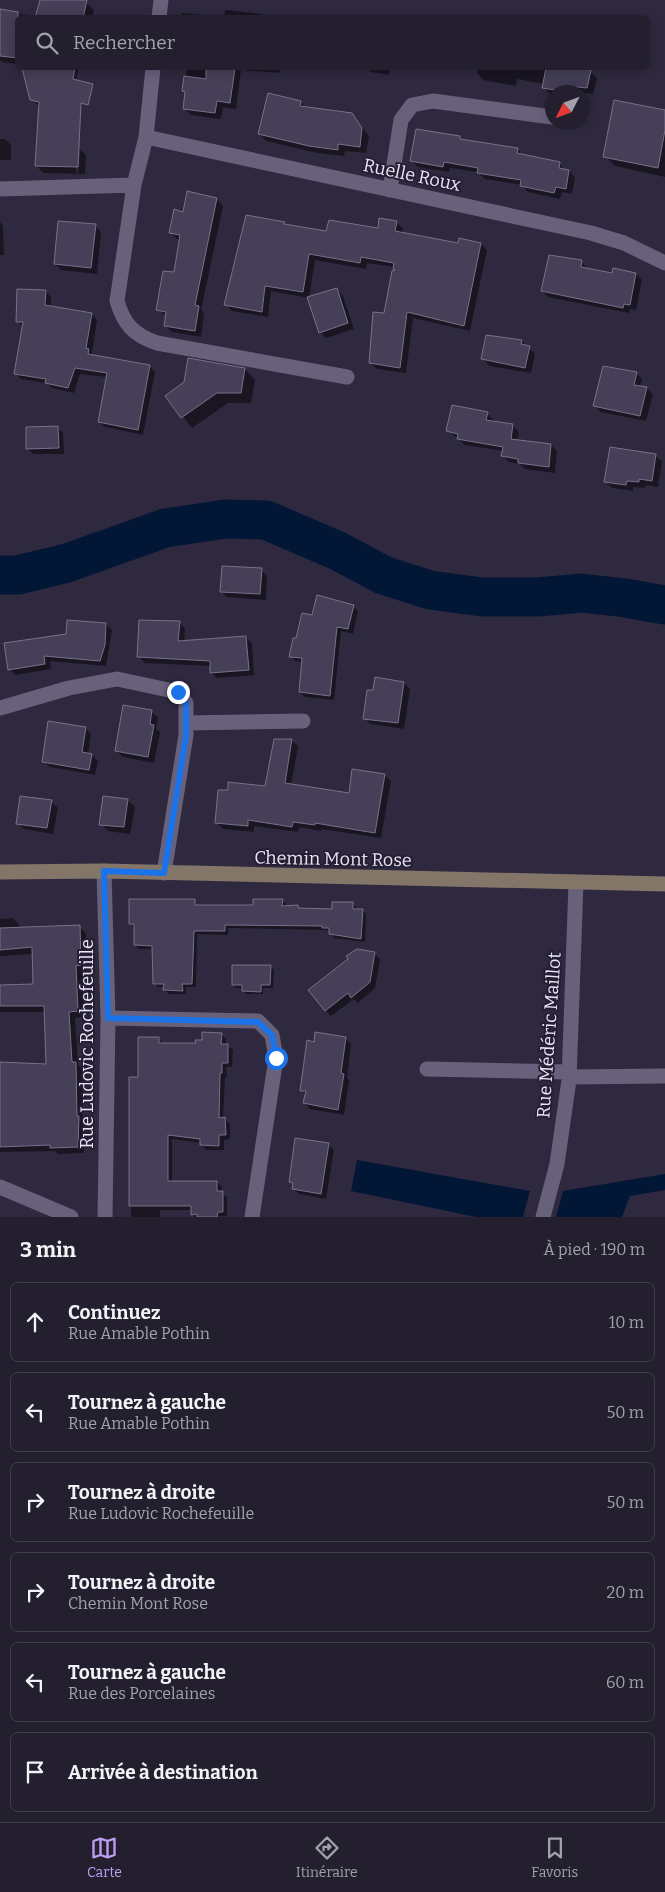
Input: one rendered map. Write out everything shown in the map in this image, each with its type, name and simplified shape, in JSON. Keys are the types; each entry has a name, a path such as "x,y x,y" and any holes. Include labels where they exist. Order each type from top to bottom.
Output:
{"street":[{"path":"159,15 161,0"},
{"path":"154,70 146,137 134,185 117,301 121,316 131,329 144,338 157,343 347,377"},
{"path":"390,190 401,120 412,105 433,101 545,115"},
{"name":"Ruelle Roux","path":"146,137 592,233 624,243 665,263"},
{"path":"0,189 134,185"},
{"path":"0,708 69,688 117,679 178,692 186,702 186,735 164,873"},
{"path":"186,723 303,721"},
{"name":"Chemin Mont Rose","path":"0,872 104,871 665,884"},
{"name":"Rue Ludovic Rochefeuille","path":"104,871 108,1018 105,1217"},
{"name":"Rue Médéric Maillot","path":"543,1217 557,1164 569,1074 576,883"},
{"path":"108,1018 258,1022 272,1035 276,1058 252,1217"},
{"path":"427,1069 665,1076"},
{"path":"0,1186 71,1217"}],"water":[{"path":"357,1160 530,1191 523,1217 476,1217 351,1191"},
{"path":"665,1174 665,1190 630,1196 622,1217 556,1217 563,1191"}],"building":[{"path":"40,0 87,0 84,15 36,15"},
{"path":"0,9 18,12 18,15 15,15 15,58 0,56"},
{"path":"22,70 75,70 73,79 93,84 88,105 81,103 78,167 35,166 39,102 30,100"},
{"path":"206,70 235,70 230,103 217,101 215,113 183,109 185,92 182,91 184,76 206,79"},
{"path":"546,70 591,70 588,85 545,85 545,88 542,88"},
{"path":"268,93 301,101 300,106 352,113 362,128 360,147 338,144 338,150 309,146 258,134"},
{"path":"614,100 665,110 665,130 658,168 603,157"},
{"path":"416,129 460,136 460,139 518,148 517,153 560,162 559,168 569,170 566,189 556,187 554,193 520,186 521,180 477,173 478,168 444,162 443,167 410,161"},
{"path":"187,191 217,198 195,305 199,306 195,331 164,326 166,312 156,310 163,271 174,272 180,235 169,233 174,209 183,212"},
{"path":"246,215 326,231 329,220 378,228 379,218 397,221 395,231 458,243 459,238 481,243 464,326 407,312 400,368 369,363 373,312 384,313 392,271 395,270 393,269 394,263 361,257 360,263 309,254 303,292 265,286 262,312 224,305"},
{"path":"58,221 96,224 91,268 54,264"},
{"path":"549,255 582,260 581,267 612,273 613,268 636,273 630,305 624,304 623,308 541,291"},
{"path":"337,288 348,323 319,333 307,297"},
{"path":"17,289 46,290 45,305 92,313 86,348 89,349 88,354 150,365 138,430 98,422 107,373 75,368 68,388 45,383 46,379 14,374 23,322 16,322"},
{"path":"486,335 522,340 521,344 530,346 525,368 481,359"},
{"path":"188,358 245,368 241,393 217,393 181,418 165,396 184,382"},
{"path":"603,366 637,372 634,385 647,387 640,416 593,406"},
{"path":"452,405 488,412 486,420 513,424 511,439 551,444 549,467 518,463 518,459 501,456 503,447 457,439 458,434 446,431"},
{"path":"58,426 59,448 26,449 26,427"},
{"path":"610,447 656,454 652,481 639,479 639,482 627,481 626,485 604,482"},
{"path":"222,566 262,568 260,594 220,592"},
{"path":"317,595 354,605 348,629 337,627 330,696 299,692 302,658 289,657 293,638 296,638 302,613 312,615"},
{"path":"67,620 106,623 105,645 100,661 44,656 45,664 8,670 4,643 66,634"},
{"path":"139,620 180,621 178,641 246,636 249,670 210,673 210,661 137,657"},
{"path":"375,677 404,682 398,723 363,719 367,690 373,690"},
{"path":"123,705 152,710 150,724 154,725 148,757 115,751"},
{"path":"48,721 86,727 82,752 92,754 89,770 42,762"},
{"path":"274,739 292,739 285,783 349,793 352,769 385,774 375,833 315,823 315,825 293,822 292,827 248,820 248,826 215,823 218,790 228,790 228,782 265,786"},
{"path":"20,796 52,800 47,828 16,824"},
{"path":"103,796 128,799 124,827 99,825"},
{"path":"129,899 195,899 195,905 253,905 253,899 283,899 282,906 298,905 298,908 332,909 332,902 353,902 353,909 363,909 361,939 329,934 329,928 322,928 322,926 225,925 225,931 194,931 192,984 182,984 183,991 163,990 164,984 153,984 152,946 134,945 134,924 129,924"},
{"path":"80,925 81,965 76,966 78,1011 69,1012 72,1062 76,1062 77,1116 79,1116 78,1147 50,1148 50,1145 0,1147 0,1062 46,1064 44,1006 0,1006 0,985 33,984 32,947 0,950 0,928"},
{"path":"357,949 375,952 370,982 351,998 348,993 325,1011 308,990 348,959 346,956"},
{"path":"232,965 271,965 270,985 261,985 261,992 242,991 242,985 232,985"},
{"path":"202,1032 222,1033 221,1044 228,1044 228,1063 222,1063 222,1073 220,1073 219,1118 225,1117 226,1135 219,1135 219,1146 200,1145 200,1139 168,1135 168,1181 217,1181 217,1191 223,1191 223,1212 218,1212 217,1217 197,1217 197,1214 191,1215 191,1206 129,1206 129,1077 138,1077 138,1037 159,1037 159,1043 196,1043 195,1040 202,1040"},
{"path":"315,1032 346,1037 341,1073 344,1074 338,1110 303,1103 306,1091 300,1091 307,1040 314,1042"},
{"path":"295,1138 329,1143 321,1194 292,1189 293,1183 289,1182"}],"waterway":[{"path":"0,575 18,575 67,563 165,528 226,519 266,520 338,551 383,575 430,590 482,597 538,597 582,593 665,605"}],"route":[{"path":"178,692 186,702 186,735 164,873 104,871 108,1018 258,1022 272,1035 276,1058"}]}
